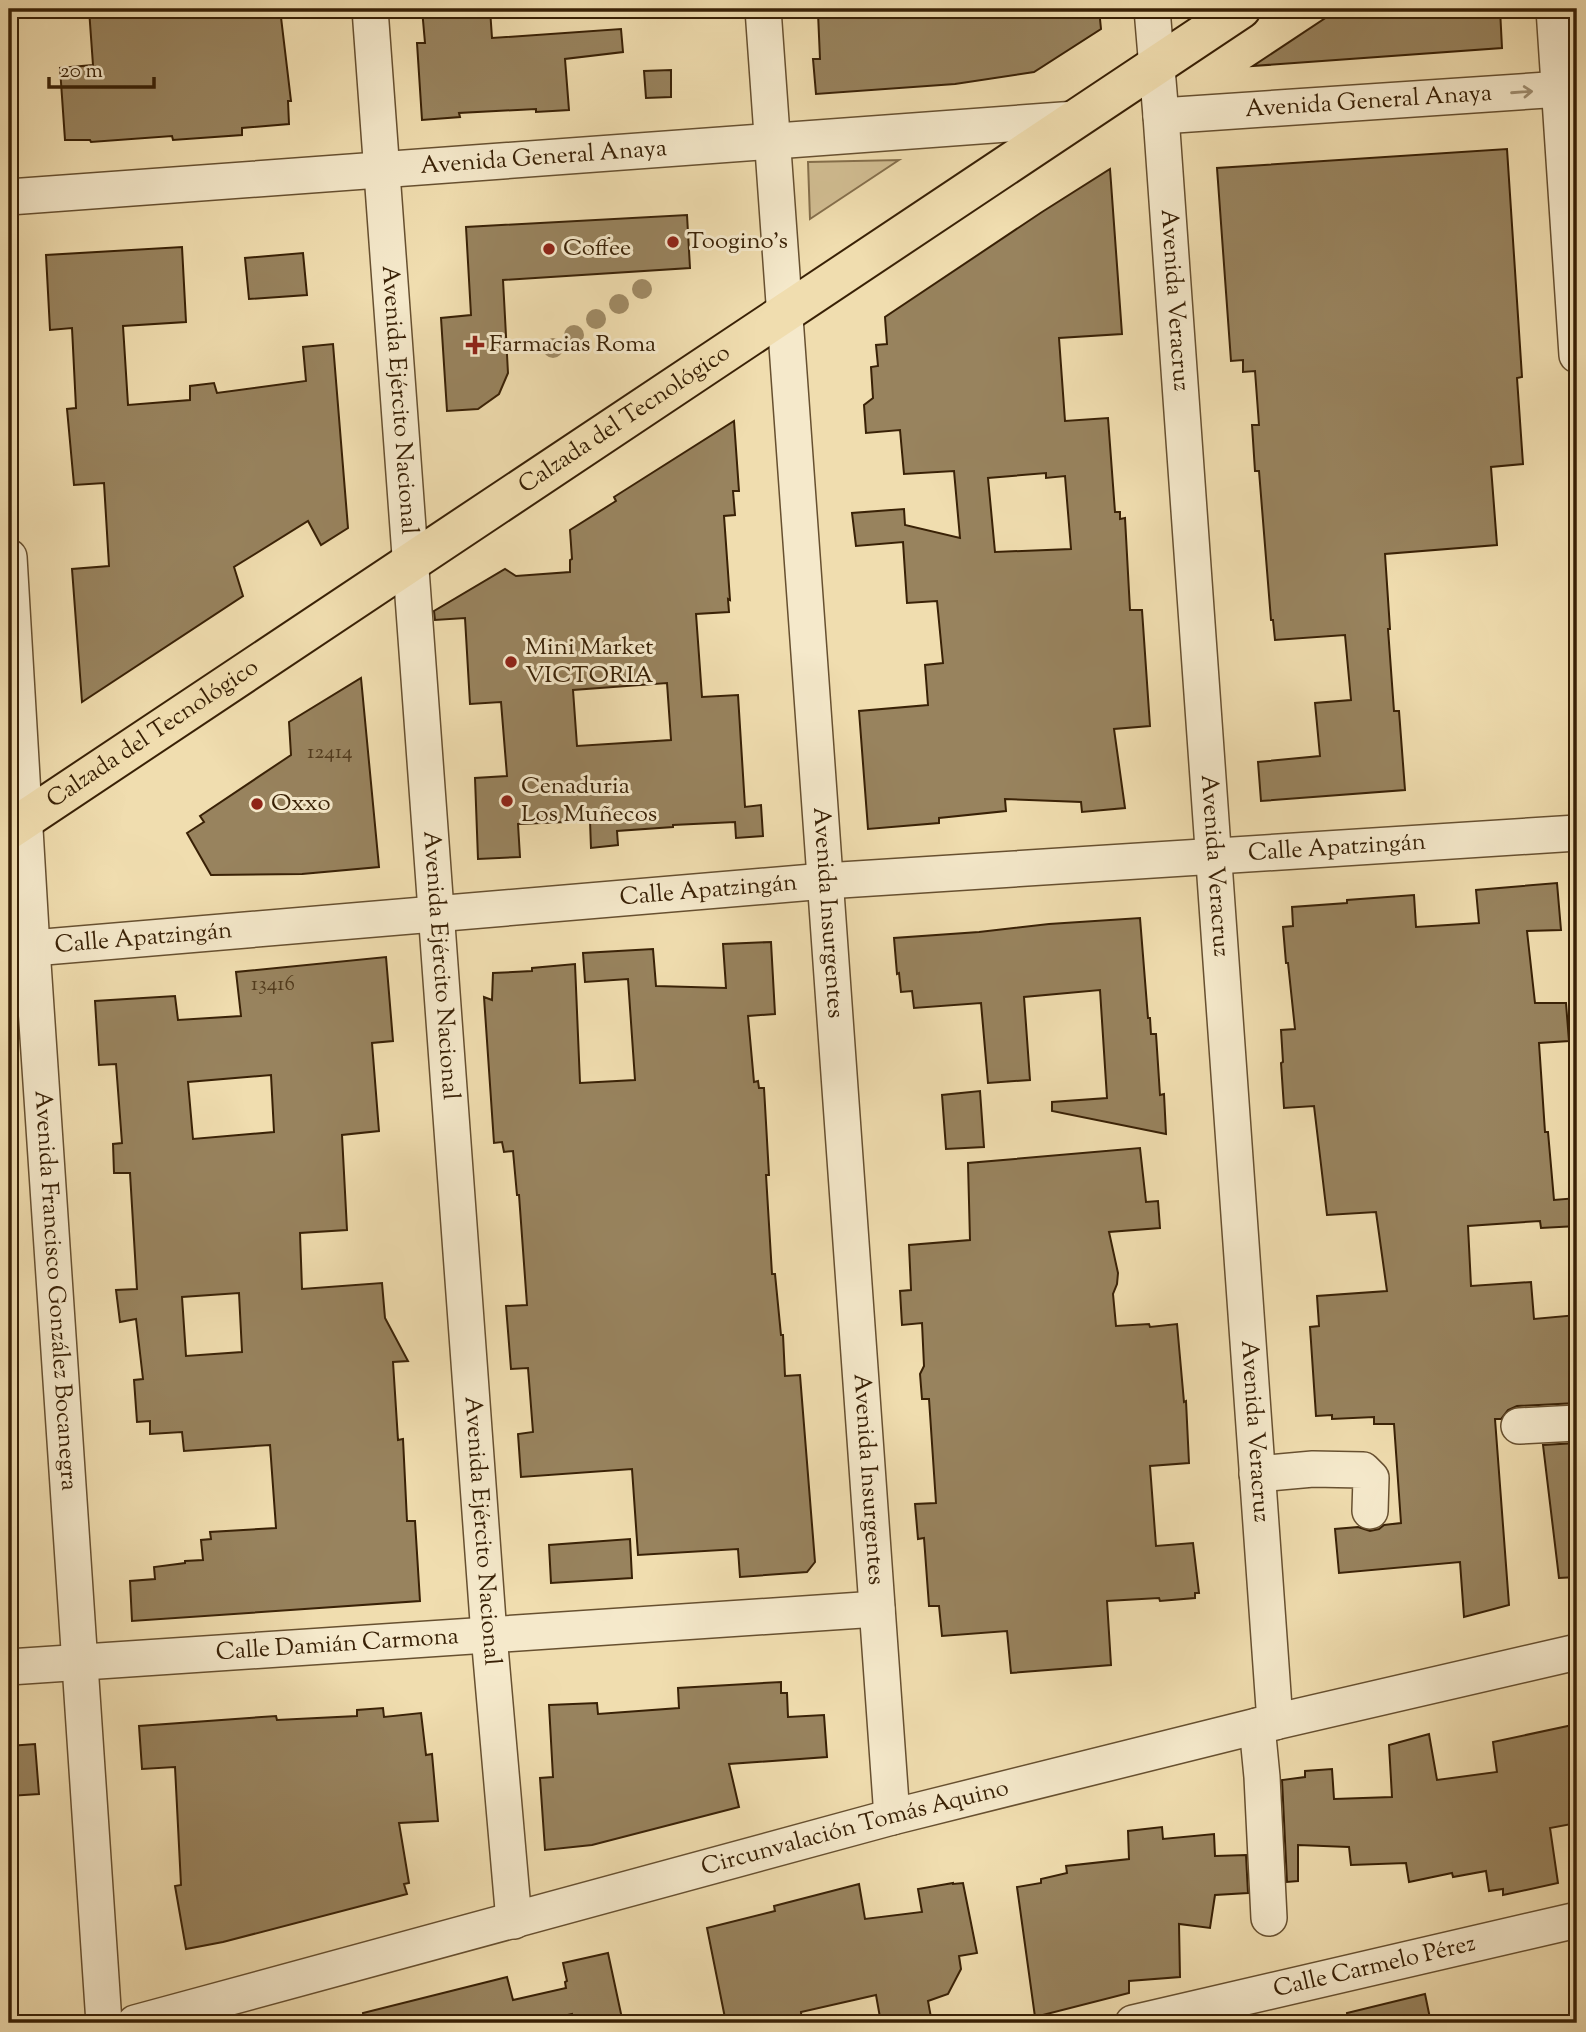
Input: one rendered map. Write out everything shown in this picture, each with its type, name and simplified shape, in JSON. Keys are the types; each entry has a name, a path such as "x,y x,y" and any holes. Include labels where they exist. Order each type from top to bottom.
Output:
{"main road":[{"name":"Calzada del Tecnológico","path":"17,824 1241,9"}],"street":[{"name":"Avenida Ejército Nacional","path":"370,9 489,1635 514,1921"},
{"name":"Avenida Insurgentes","path":"763,9 892,1817"},
{"name":"Avenida Veracruz","path":"1152,9 1257,1474 1266,1724 1262,1777 1269,1918"},
{"path":"1554,9 1568,89 1577,355"},
{"name":"Avenida General Anaya","path":"1161,116 1568,89"},
{"name":"Avenida General Anaya","path":"9,197 1076,119"},
{"name":"Avenida Francisco González Bocanegra","path":"9,557 21,949 79,1663 104,2023"},
{"name":"Calle Apatzingán","path":"21,949 825,881 1577,834"},
{"path":"1519,1426 1577,1423"},
{"path":"1257,1474 1313,1469 1363,1470 1371,1478 1370,1511"},
{"name":"Calle Damián Carmona","path":"9,1667 877,1609"},
{"name":"Circunvalación Tomás Aquino","path":"135,2023 892,1817 1266,1724 1577,1652"},
{"name":"Calle Carmelo Pérez","path":"1133,2023 1577,1920"}],"shaded area":[{"path":"899,160 810,219 808,162"}],"building":[{"path":"89,9 280,9 291,101 288,101 289,124 242,128 242,135 173,140 172,136 91,142 65,140 60,68 93,65"},
{"path":"422,9 490,9 492,38 621,29 623,52 565,59 569,110 459,113 460,117 422,120 417,43 425,43"},
{"path":"828,9 1099,9 1101,29 1034,72 955,84 816,94 813,59 820,59 818,13 829,13"},
{"path":"1339,9 1500,9 1502,48 1253,66"},
{"path":"671,70 671,97 646,98 644,71"},
{"path":"1507,149 1522,377 1517,378 1523,464 1491,467 1497,545 1385,554 1394,711 1399,711 1405,790 1261,801 1258,762 1320,756 1315,703 1351,700 1345,635 1275,640 1259,471 1255,471 1252,425 1259,425 1255,371 1243,372 1243,360 1231,361 1217,168"},
{"path":"1110,169 1122,334 1059,338 1065,421 1108,418 1115,512 1120,512 1120,519 1125,518 1130,610 1142,610 1150,726 1114,729 1125,808 1082,812 1081,802 1005,799 1006,811 939,818 939,823 868,829 859,711 928,705 925,665 943,663 937,601 907,603 903,542 856,546 852,513 904,509 905,525 960,538 954,471 904,474 900,430 866,433 864,405 873,398 871,367 878,366 876,345 887,344 885,317","holes":["1046,473 1046,478 1065,476 1071,549 995,552 988,478"]},
{"path":"687,215 690,268 503,280 508,373 499,394 478,409 447,411 441,318 471,315 466,227"},
{"path":"182,247 186,322 123,326 128,405 190,400 190,386 214,383 217,393 306,381 303,347 333,344 348,528 321,545 308,521 234,567 243,596 82,702 72,569 109,566 104,483 74,485 67,409 76,408 72,328 50,330 46,255"},
{"path":"303,253 307,295 249,299 245,258"},
{"path":"734,421 739,491 733,491 735,515 724,516 729,612 696,614 702,697 738,695 745,807 761,805 763,836 736,838 735,822 673,825 617,831 618,845 591,848 590,821 518,824 520,857 478,859 475,778 507,776 501,702 470,704 465,618 435,620 434,611 505,569 516,576 570,572 570,530 616,501 614,497","holes":["667,683 671,740 577,746 573,690"]},
{"path":"361,678 379,867 302,874 211,875 187,833 204,822 200,816 291,755 289,722"},
{"path":"1557,883 1561,930 1527,931 1535,1003 1566,1003 1569,1041 1539,1043 1545,1132 1548,1132 1554,1200 1577,1198 1577,1226 1541,1228 1540,1221 1468,1226 1471,1286 1531,1282 1534,1319 1577,1315 1577,1403 1517,1406 1508,1410 1501,1419 1495,1419 1509,1605 1464,1617 1460,1562 1339,1573 1335,1529 1358,1527 1370,1531 1384,1525 1401,1523 1394,1424 1374,1424 1374,1417 1332,1419 1332,1415 1316,1416 1310,1327 1319,1326 1317,1296 1387,1291 1376,1212 1327,1215 1314,1106 1284,1108 1281,1030 1295,1029 1283,927 1293,926 1292,907 1414,895 1416,927 1479,923 1476,890"},
{"path":"1140,918 1148,1018 1151,1034 1156,1034 1166,1134 1052,1111 1052,1102 1107,1098 1100,990 1024,997 1030,1080 988,1083 981,1003 914,1008 912,991 901,992 894,938"},
{"path":"771,942 775,1014 748,1016 754,1082 758,1081 759,1088 764,1088 772,1274 775,1274 783,1335 785,1376 800,1375 815,1562 807,1572 740,1577 738,1549 638,1555 632,1469 521,1477 518,1434 533,1432 528,1368 511,1369 506,1306 527,1305 519,1195 513,1151 504,1152 502,1142 494,1143 484,997 492,1000 493,973 532,971 532,968 575,964 580,1083 635,1080 628,979 585,982 583,953 653,949 656,986 726,988 723,944"},
{"path":"386,957 393,1041 372,1043 379,1131 342,1135 347,1230 300,1233 302,1289 382,1283 385,1318 408,1361 393,1362 398,1440 403,1439 407,1521 415,1521 420,1601 132,1621 130,1581 155,1579 154,1567 203,1560 201,1540 211,1539 210,1532 276,1528 270,1445 184,1451 182,1432 150,1434 150,1421 137,1422 134,1380 143,1379 136,1319 120,1322 116,1290 137,1289 130,1173 114,1173 113,1144 122,1143 116,1064 99,1065 95,1001 175,996 178,1020 241,1016 236,972","holes":["271,1075 274,1132 193,1139 188,1082","239,1293 242,1352 186,1356 182,1297"]},
{"path":"980,1091 984,1147 946,1149 942,1095"},
{"path":"1140,1148 1146,1202 1158,1201 1160,1228 1109,1232 1118,1273 1113,1294 1116,1326 1149,1324 1150,1327 1177,1324 1184,1402 1186,1401 1189,1463 1150,1466 1156,1546 1193,1543 1199,1593 1195,1593 1195,1598 1107,1601 1111,1665 1011,1673 1007,1631 942,1636 939,1606 929,1606 924,1538 918,1539 915,1504 936,1503 929,1399 922,1399 920,1374 924,1366 922,1323 902,1325 900,1291 911,1290 909,1245 970,1240 968,1163"},
{"path":"1577,1443 1577,1577 1559,1578 1543,1445"},
{"path":"630,1539 632,1578 551,1583 549,1545"},
{"path":"781,1682 781,1693 787,1693 788,1717 824,1715 827,1757 729,1764 739,1807 592,1845 545,1850 540,1778 553,1777 549,1705 597,1703 598,1714 679,1708 678,1688"},
{"path":"383,1708 384,1717 421,1713 426,1755 432,1754 438,1821 399,1823 409,1883 404,1884 407,1894 223,1942 186,1949 175,1886 181,1885 175,1767 142,1769 139,1726 276,1716 277,1720 357,1716 357,1710"},
{"path":"1577,1724 1577,1823 1550,1828 1558,1883 1503,1895 1503,1889 1489,1891 1486,1871 1453,1877 1452,1873 1409,1882 1406,1863 1351,1865 1349,1847 1298,1845 1298,1881 1287,1882 1282,1780 1305,1777 1305,1771 1332,1769 1334,1799 1392,1797 1389,1745 1429,1734 1437,1780 1497,1772 1493,1742"},
{"path":"35,1744 39,1794 9,1796 9,1746"},
{"path":"1162,1827 1163,1839 1214,1834 1215,1856 1246,1855 1248,1893 1215,1895 1210,1928 1179,1924 1180,1977 1129,1981 1129,1993 1035,2017 1017,1887 1041,1883 1041,1879 1067,1873 1066,1866 1129,1859 1128,1831"},
{"path":"963,1883 977,1953 959,1956 961,1969 948,1994 928,2001 932,2023 881,2023 876,1995 801,2012 802,2023 726,2023 707,1928 775,1911 774,1906 859,1884 865,1919 922,1912 918,1889"},
{"path":"608,1953 623,2023 574,2023 572,2014 533,2023 364,2023 363,2013 507,1977 513,2000 566,1988 563,1963"},
{"path":"1425,1994 1431,2023 1348,2023 1347,2013"}],"place":[{"name":"Toogino's","path":"673,242"},
{"name":"Coffee","path":"549,249"},
{"name":"Farmacias Roma","path":"475,345"},
{"name":"Mini Market VICTORIA","path":"511,662"},
{"name":"Cenaduria Los Muñecos","path":"507,801"},
{"name":"Oxxo","path":"257,804"}]}
